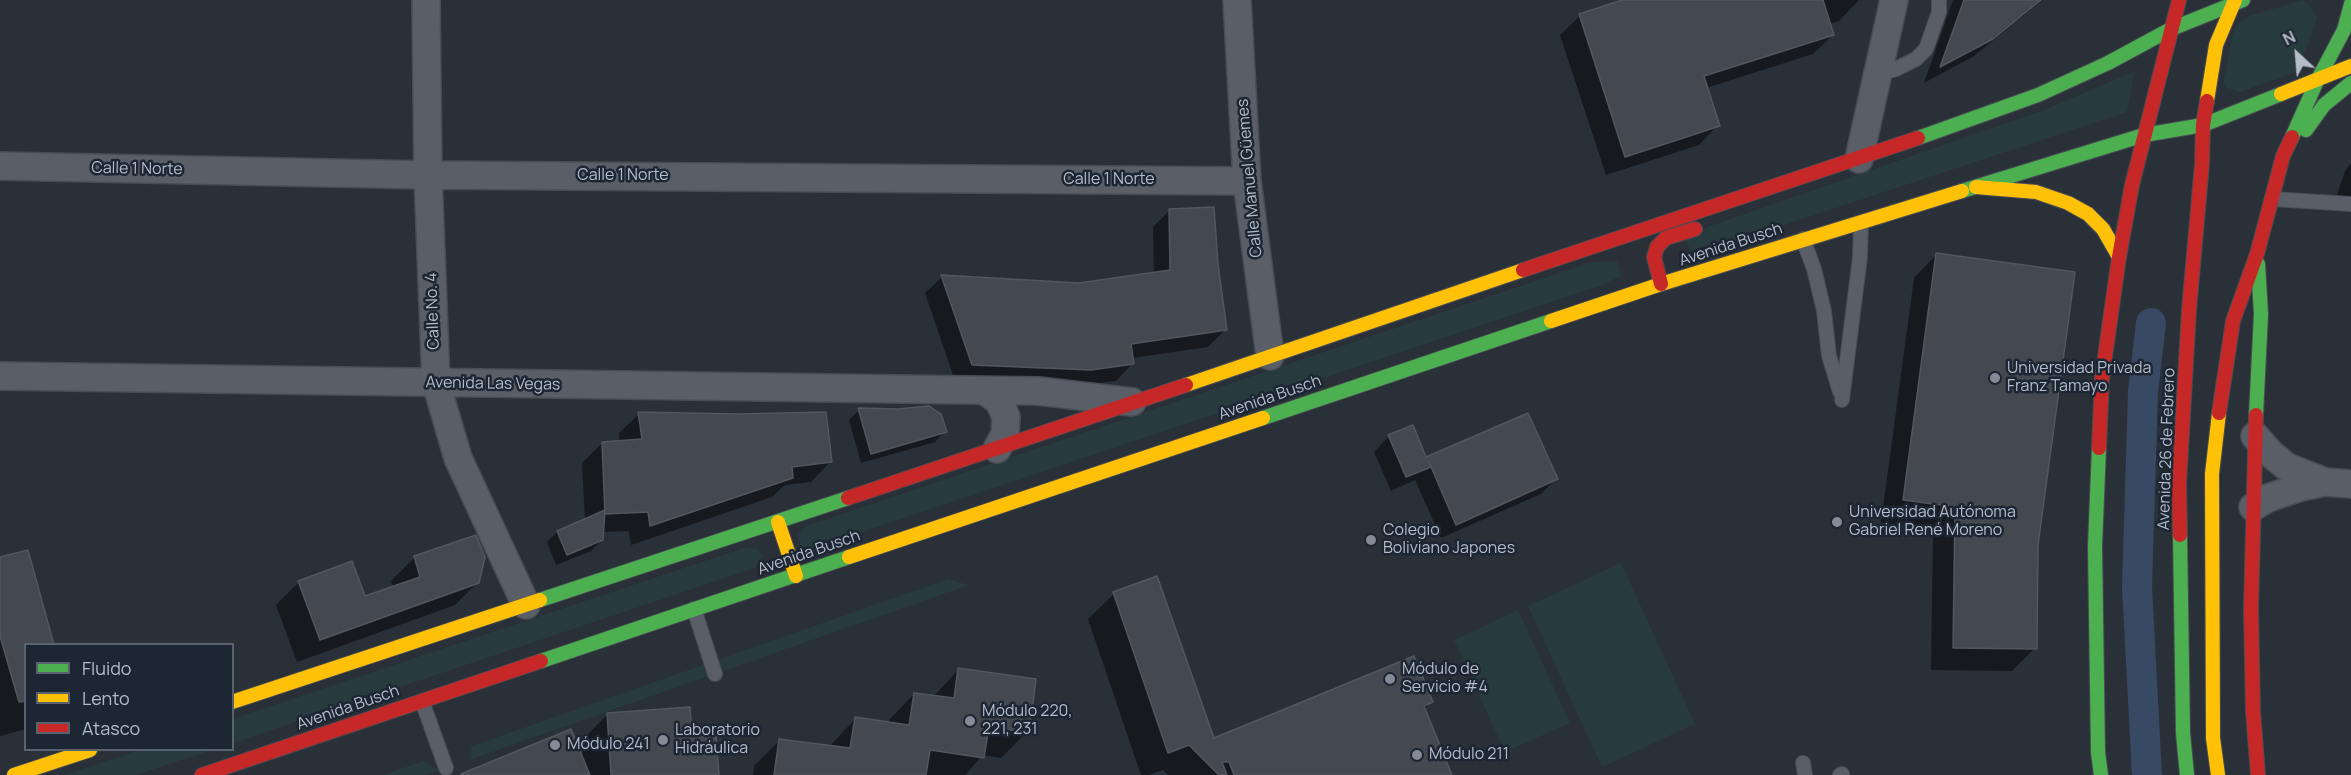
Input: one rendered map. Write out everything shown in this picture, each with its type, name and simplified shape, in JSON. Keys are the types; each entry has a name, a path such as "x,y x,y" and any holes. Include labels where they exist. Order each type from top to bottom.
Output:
{"main road":[{"path":"2101,775 2098,752 2095,546 2102,378 2119,257 2144,135 2179,0"},
{"path":"234,701 997,449 1588,248 1859,159 2038,95 2108,63 2171,29 2238,1"},
{"name":"Avenida 26 de Febrero","path":"2187,775 2183,733 2179,484 2189,310 2202,164 2203,125 2216,45 2238,1"},
{"path":"2218,775 2213,738 2212,474 2220,399 2233,321 2257,254 2280,169 2317,81 2344,30 2351,4"},
{"name":"Avenida Busch","path":"202,775 1661,284 2144,135 2203,125 2351,66"},
{"path":"2280,169 2324,105 2351,83"},
{"path":"1770,201 1798,179"},
{"path":"1976,187 2036,192 2068,203 2088,214 2103,229 2119,257"},
{"path":"1661,284 1654,257 1657,247 1666,238 1708,225"},
{"path":"2257,254 2261,314 2255,436 2251,609 2253,711 2258,775"},
{"path":"778,522 796,576"},
{"path":"14,775 87,751"}],"street":[{"name":"Calle No. 4","path":"426,0 428,175 435,383 458,458 526,605"},
{"name":"Calle Manuel Güemes","path":"1237,0 1247,181 1270,356"},
{"path":"1859,159 1894,0"},
{"name":"Calle 1 Norte","path":"0,165 428,175 1247,181"},
{"name":"Avenida Las Vegas","path":"0,376 1038,391 1134,402"},
{"path":"985,391 999,401 1006,417 1005,434 997,449"},
{"path":"2255,436 2287,467 2338,483"},
{"path":"2253,507 2283,492 2338,483"}],"lane":[{"path":"1878,74 1896,69 1916,59 1926,49 1939,12 1939,0"},
{"path":"2271,199 2351,204"},
{"path":"1803,239 1814,269 1824,311 1828,356 1842,400 1860,256 1861,222"},
{"path":"694,609 715,674"},
{"path":"422,701 446,768"}],"green space":[{"path":"2303,0 2312,8 2317,18 2301,64 2294,73 2240,92 2227,88 2223,83 2233,33 2240,22 2249,16"},
{"path":"2135,71 2127,112 1693,255 1686,241 1693,232 2044,110"},
{"path":"1617,261 1621,276 1599,286 811,549 801,546 798,535 806,526 1592,262"},
{"path":"747,547 758,549 763,558 755,568 234,743 234,718"},
{"path":"1621,563 1695,724 1602,767 1528,606"},
{"path":"948,579 969,585 469,760 472,746"},
{"path":"1518,610 1570,723 1505,752 1454,640"},
{"path":"137,751 209,751 136,775 64,775"},
{"path":"424,761 439,770 425,775 382,775"}],"building":[{"path":"1622,0 1823,0 1834,35 1704,76 1720,126 1625,157 1579,14"},
{"path":"1964,0 2041,0 1993,39 1940,67"},
{"path":"1214,207 1218,264 1227,330 1131,344 1134,364 1091,370 972,365 941,275 1079,283 1170,270 1169,209"},
{"name":"Universidad Privada Franz Tamayo","path":"1936,253 2075,272 2038,545 2037,649 1953,648 1955,507 1903,500"},
{"path":"929,406 941,414 947,432 871,454 858,408 898,409"},
{"path":"638,412 739,414 826,412 832,462 792,467 793,478 650,526 648,512 605,514 602,442 642,439"},
{"path":"1528,413 1558,479 1456,525 1429,462 1431,467 1406,477 1388,435 1413,425 1426,457"},
{"path":"605,510 603,540 567,555 557,531"},
{"path":"476,535 485,557 479,583 320,640 298,581 352,561 365,596 420,577 414,556"},
{"path":"28,550 53,643 24,643 24,701 19,702 0,636 0,557"},
{"name":"Módulo de Servicio #4","path":"1157,576 1214,738 1414,656 1433,702 1424,706 1452,775 1234,775 1229,762 1222,762 1227,775 1219,775 1189,745 1168,753 1113,592"},
{"name":"Módulo 220, 221, 231","path":"958,668 1036,679 1029,733 989,727 984,758 930,750 926,775 774,775 779,739 850,748 855,717 909,725 914,693 954,698"},
{"name":"Laboratorio Hidráulica","path":"690,707 692,735 716,734 719,775 611,775 607,713"},
{"name":"Módulo 241","path":"571,729 590,775 461,775 461,774"}],"waterway":[{"path":"2147,775 2137,587 2143,392 2151,323"}],"traffic: fast":[{"path":"1918,138 2038,95 2108,63 2171,29 2243,0"},
{"path":"2292,137 2317,81 2344,30 2351,4"},
{"path":"2306,130 2324,105 2351,83"},
{"path":"1962,191 2144,135 2203,125 2281,94"},
{"path":"2256,415 2261,314 2258,264"},
{"path":"1263,418 1551,321"},
{"path":"2099,448 2095,546 2098,752 2101,775"},
{"path":"540,600 848,498"},
{"path":"2180,535 2183,733 2187,775"},
{"path":"541,661 849,557"}],"traffic: slow":[{"path":"2207,101 2216,45 2235,0"},
{"path":"2281,94 2351,66"},
{"path":"1976,187 2036,192 2068,203 2088,214 2103,229 2119,257"},
{"path":"1551,321 1661,284 1962,191"},
{"path":"1186,385 1523,270"},
{"path":"2218,775 2213,738 2212,474 2219,413"},
{"path":"849,557 1263,418"},
{"path":"778,522 796,576"},
{"path":"234,701 540,600"},
{"path":"14,775 87,751"}],"traffic: jam":[{"path":"2099,448 2102,378 2119,257 2132,185 2179,0"},
{"path":"2180,535 2179,484 2189,310 2202,164 2203,125 2207,101"},
{"path":"2219,413 2233,321 2257,254 2283,156 2292,137"},
{"path":"1523,270 1918,138"},
{"path":"1661,284 1654,257 1657,247 1666,238 1695,229"},
{"path":"848,498 1186,385"},
{"path":"2256,415 2251,609 2253,711 2258,775"},
{"path":"202,775 541,661"}],"place":[{"name":"Universidad Privada Franz Tamayo","path":"1995,378"},
{"name":"Universidad Autónoma Gabriel René Moreno","path":"1837,522"},
{"name":"Colegio Boliviano Japones","path":"1371,540"},
{"name":"Módulo de Servicio #4","path":"1390,679"},
{"name":"Módulo 220, 221, 231","path":"970,721"},
{"name":"Laboratorio Hidráulica","path":"663,740"},
{"name":"Módulo 241","path":"555,745"},
{"name":"Módulo 211","path":"1417,755"}]}
